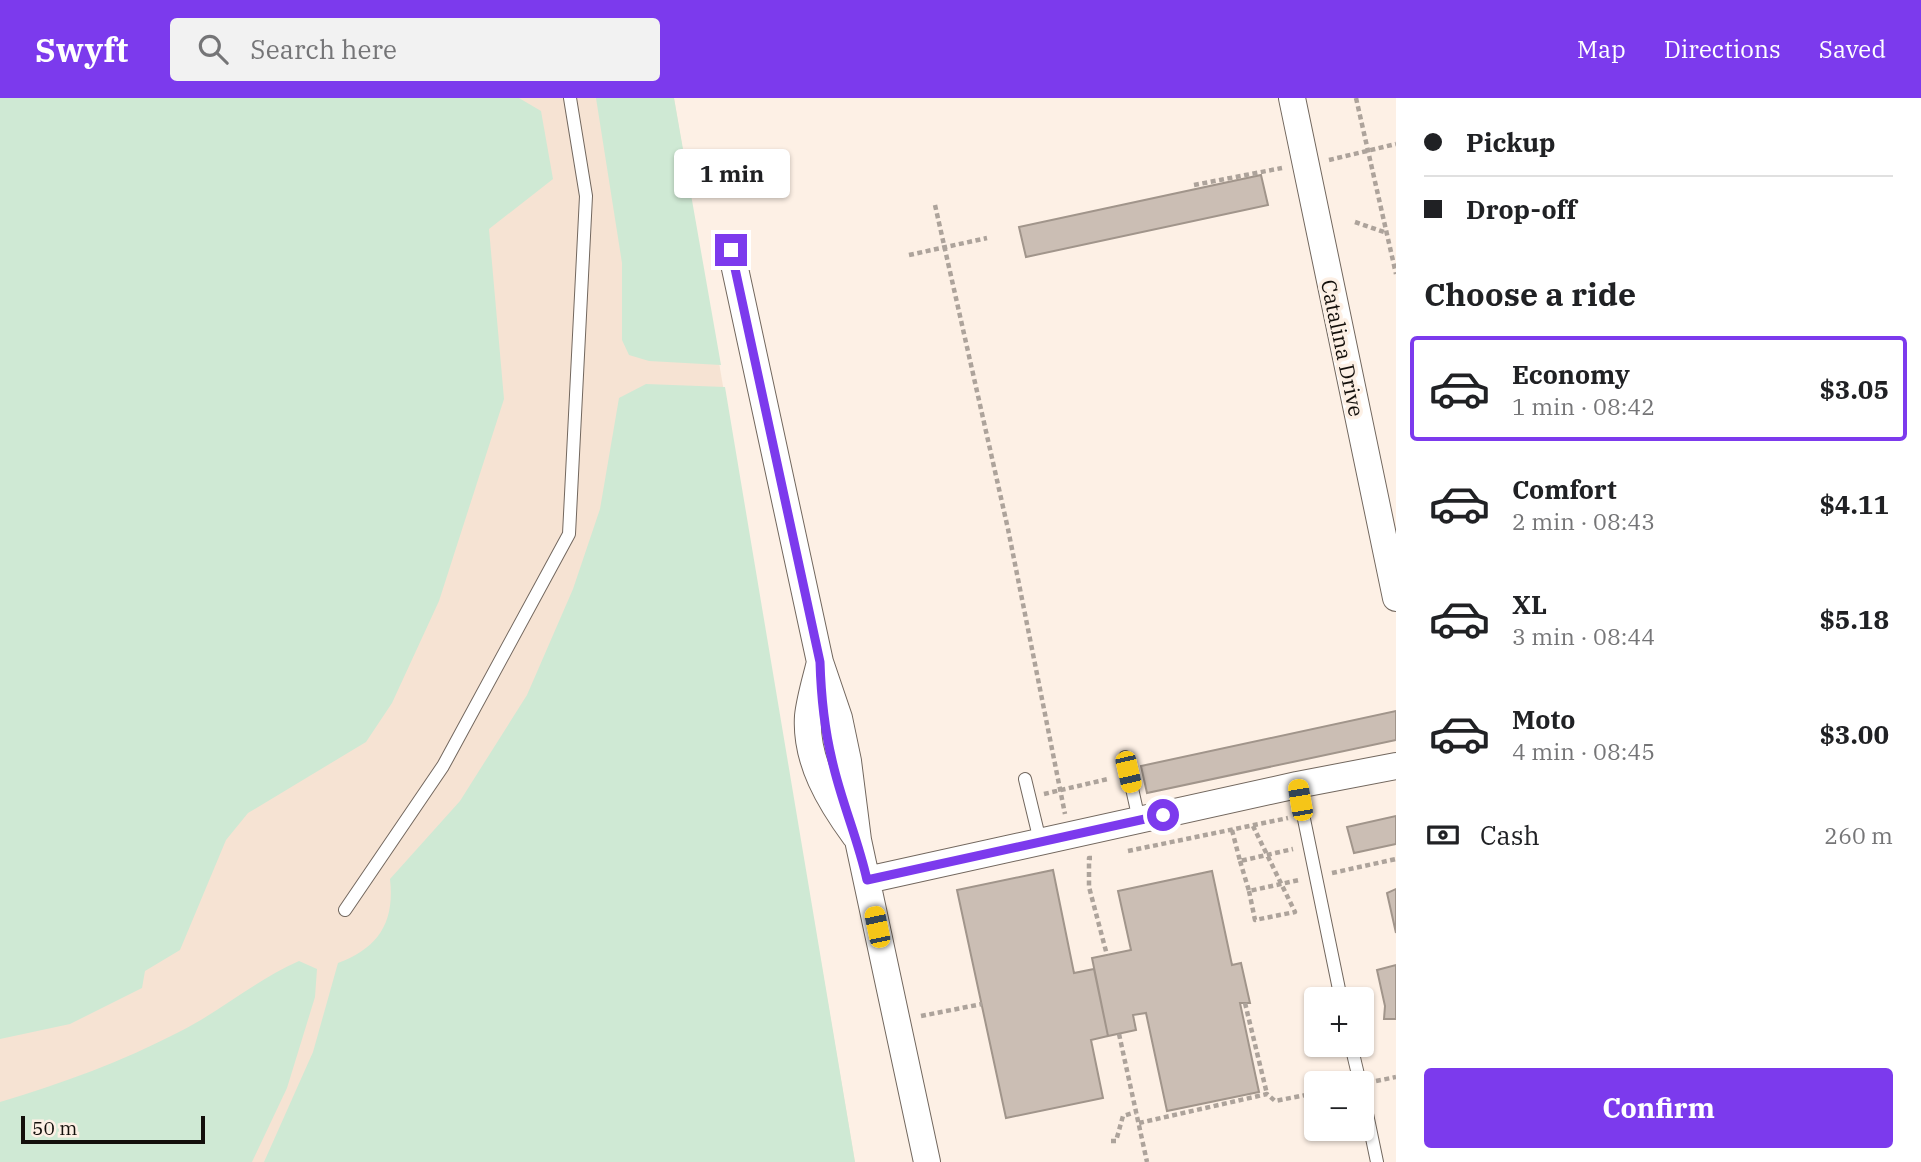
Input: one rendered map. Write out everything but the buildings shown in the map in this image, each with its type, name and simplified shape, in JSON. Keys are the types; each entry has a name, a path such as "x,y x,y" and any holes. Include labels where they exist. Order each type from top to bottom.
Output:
{"street":[{"name":"Catalina Drive","path":"1292,98 1396,598"},
{"path":"731,250 820,662 839,718 850,773 858,840 927,1162"},
{"path":"867,880 1297,785 1396,766"}],"lane":[{"path":"345,910 443,765 569,534 586,196 570,98"},
{"path":"1125,757 1139,820"},
{"path":"1025,779 1040,841"},
{"path":"1297,785 1339,987"},
{"path":"1373,1141 1377,1162"}],"path":[{"path":"1356,98 1396,274"},
{"path":"935,205 1008,529 1076,862 1102,856"},
{"path":"1355,222 1387,233"},
{"path":"909,256 987,238"},
{"path":"1030,796 1108,779"},
{"path":"1115,853 1302,815"},
{"path":"1233,830 1255,920 1295,912 1253,826"},
{"path":"1240,861 1308,846"},
{"path":"1089,858 1089,887 1107,955"},
{"path":"1249,891 1396,859"},
{"path":"1245,1003 1267,1094 1275,1101 1304,1095"},
{"path":"897,1021 982,1004"},
{"path":"1119,1034 1147,1162"},
{"path":"1139,1123 1267,1094"},
{"path":"1111,1141 1116,1140 1123,1116 1136,1112"}],"shaded area":[{"path":"0,98 674,98 855,1162 0,1162"}],"green space":[{"path":"0,98 519,98 541,111 553,179 489,229 504,399 439,601 392,703 366,742 248,813 226,840 180,950 145,971 142,988 70,1024 0,1039"},
{"path":"596,98 674,98 721,365 649,361 629,355 622,340 622,263"},
{"path":"646,384 725,387 855,1162 264,1162 313,1052 338,963 364,950 381,932 390,909 390,879 460,801 527,695 573,589 600,509 619,398"},
{"path":"299,961 317,969 315,997 287,1088 252,1162 0,1162 0,1102 46,1088 158,1043"}],"route":[{"path":"731,250 820,662 823,718 832,762 858,840 867,880 1163,815"}]}
